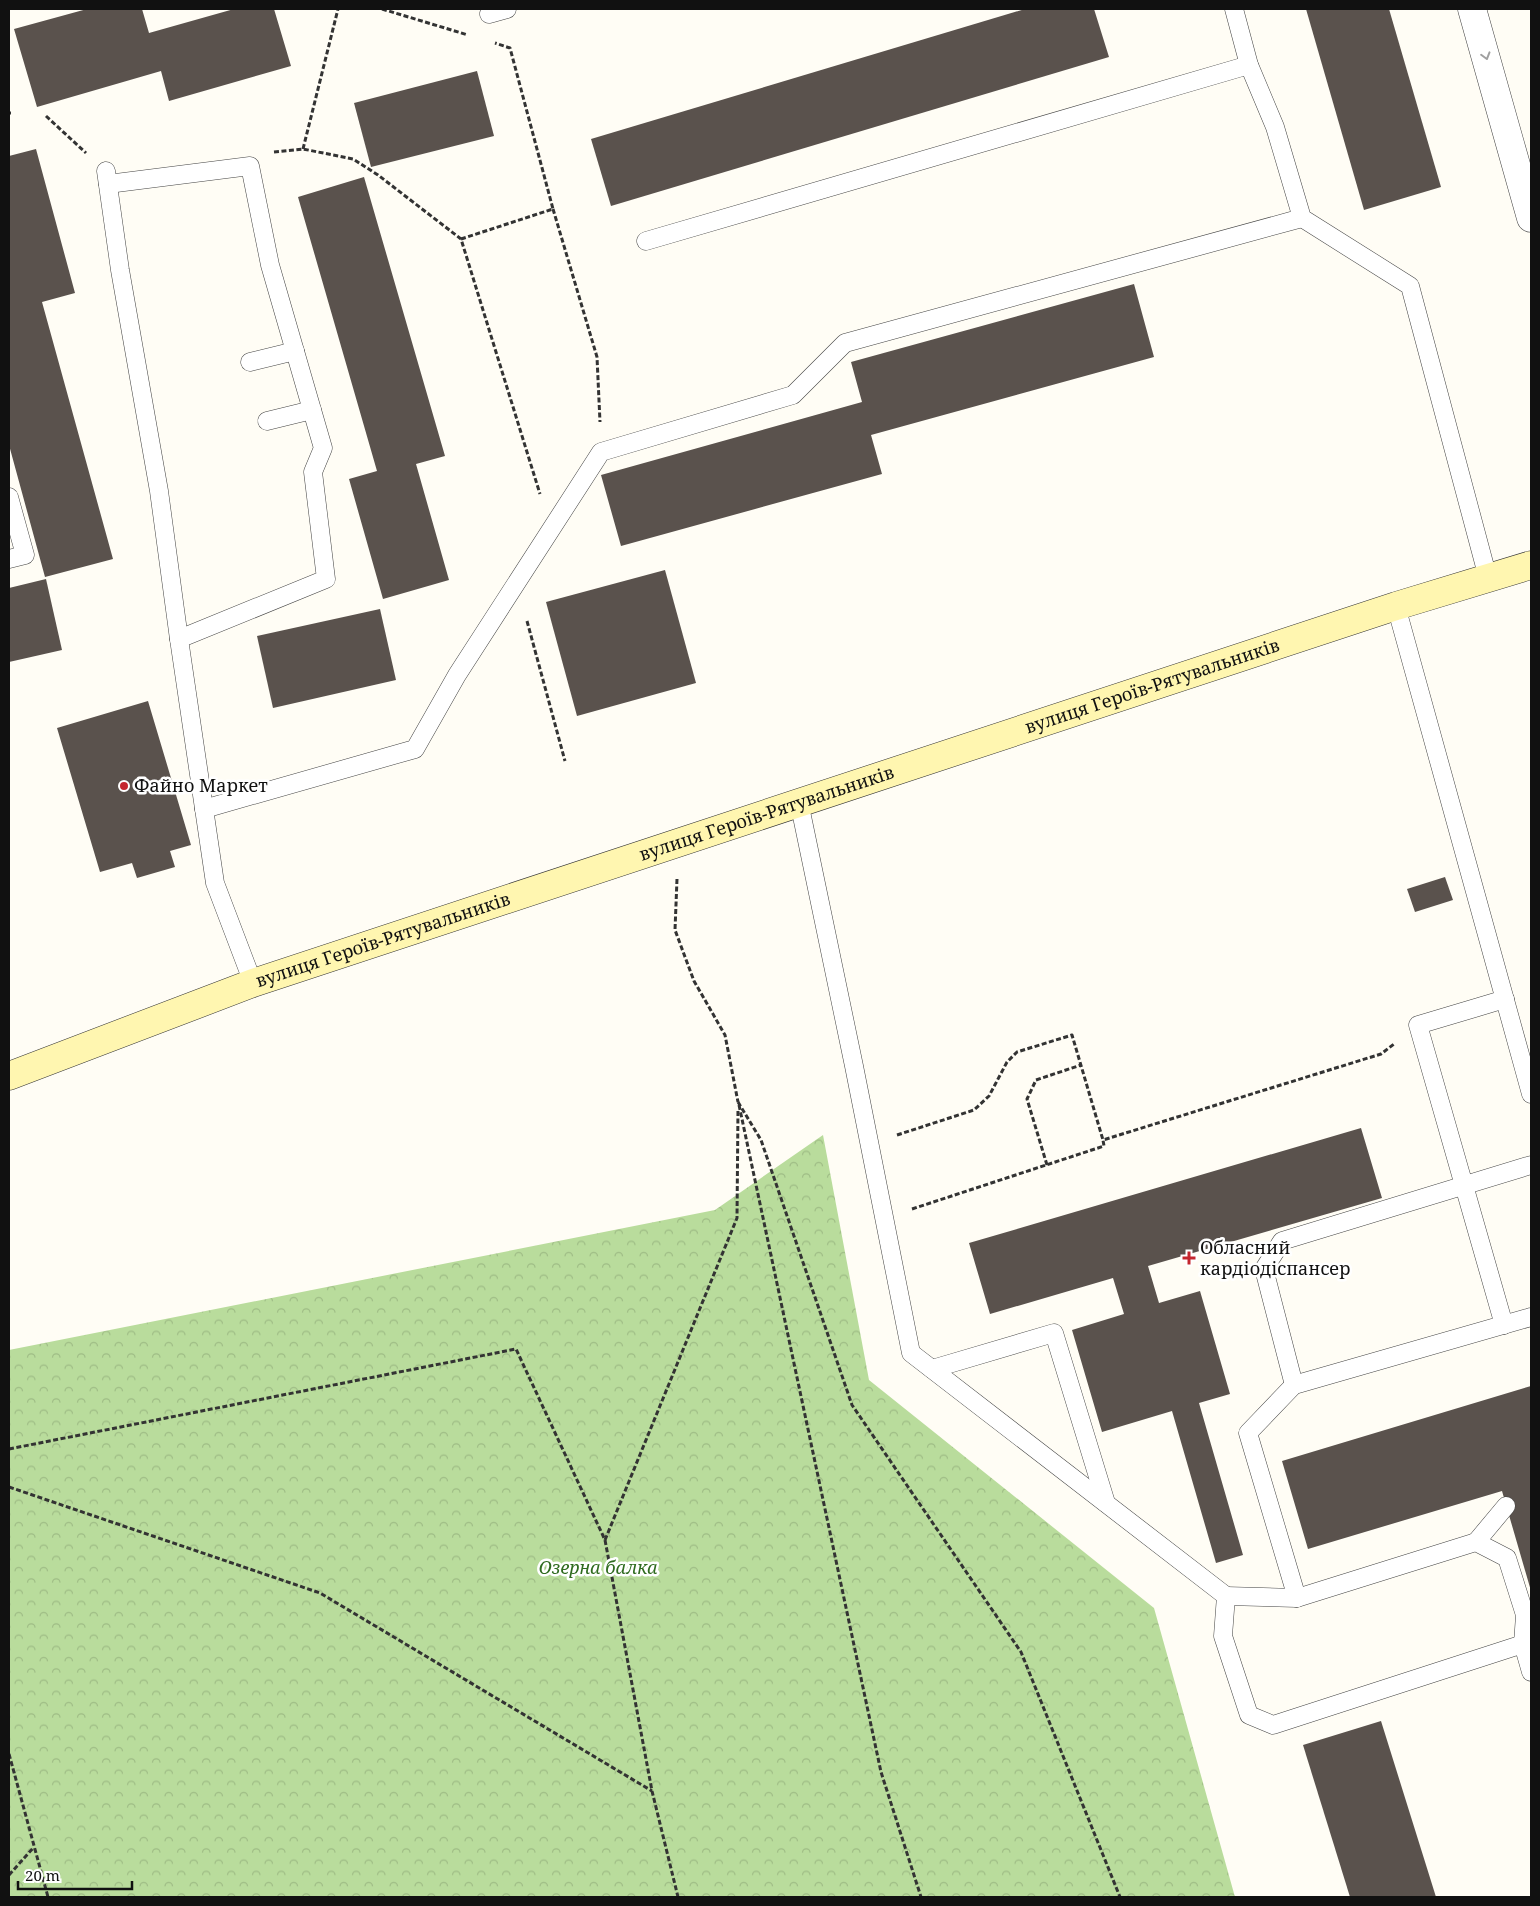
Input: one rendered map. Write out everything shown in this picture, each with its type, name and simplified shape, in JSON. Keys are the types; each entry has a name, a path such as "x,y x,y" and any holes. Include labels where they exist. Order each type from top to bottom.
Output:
{"main road":[{"name":"вулиця Героїв-Рятувальників","path":"9,1076 253,983 1396,606 1488,578 1530,569"}],"street":[{"path":"1472,9 1531,218"}],"lane":[{"path":"489,14 507,9"},
{"path":"1234,9 1249,65 1275,127 1302,218 1410,286 1488,578"},
{"path":"646,241 1249,65"},
{"path":"179,638 326,579 313,472 323,448 270,265 250,166 107,178 120,270 159,491 179,638 216,883 253,983"},
{"path":"204,809 415,749 457,674 601,452 793,395 845,343 1302,218"},
{"path":"250,362 295,351"},
{"path":"267,421 312,410"},
{"path":"9,497 24,555 9,559"},
{"path":"1396,606 1531,1094"},
{"path":"799,802 911,1353 1226,1596 1297,1598 1476,1542 1506,1506"},
{"path":"1504,1325 1418,1025 1505,999"},
{"path":"1294,1385 1264,1269 1282,1241 1531,1165"},
{"path":"1297,1598 1248,1433 1294,1385 1531,1317"},
{"path":"932,1369 1054,1333 1106,1503"},
{"path":"1476,1542 1507,1558 1525,1615 1523,1644 1531,1672"},
{"path":"1226,1596 1223,1636 1249,1715 1273,1725 1523,1644"}],"path":[{"path":"303,150 338,9"},
{"path":"382,9 473,36"},
{"path":"492,42 510,48 597,357 601,452"},
{"path":"46,116 107,178"},
{"path":"266,153 303,150 353,159 378,175 461,239 542,500"},
{"path":"461,239 554,209"},
{"path":"527,620 565,760"},
{"path":"674,844 678,886 675,930 694,980 725,1035 881,1772 921,1897"},
{"path":"1103,1140 1381,1054 1418,1025"},
{"path":"870,1144 974,1110 989,1096 1007,1062 1017,1052 1072,1035 1103,1140 1104,1146 884,1218"},
{"path":"1047,1165 1027,1099 1036,1080 1081,1065"},
{"path":"605,1540 737,1218 738,1102"},
{"path":"738,1102 761,1140 852,1406 1021,1652 1120,1897"},
{"path":"9,1449 516,1349 605,1540 652,1791 678,1897"},
{"path":"9,1486 320,1593 652,1791"},
{"path":"9,1754 48,1897"},
{"path":"9,1875 34,1846"}],"green space":[{"name":"Озерна балка","path":"823,1135 869,1380 1154,1608 1235,1897 9,1897 9,1350 715,1210"}],"building":[{"path":"87,9 142,9 149,33 234,9 274,9 291,66 169,101 161,71 37,107 14,29"},
{"path":"1025,9 1094,9 1109,57 611,206 591,139"},
{"path":"1306,9 1389,9 1441,187 1364,210"},
{"path":"477,71 494,136 371,167 354,103"},
{"path":"36,149 75,293 42,302 113,559 45,577 9,445 9,156"},
{"path":"364,177 445,456 416,464 449,580 383,599 349,479 377,471 298,197"},
{"path":"1134,284 1154,357 871,435 882,474 621,546 601,475 862,402 851,362"},
{"path":"665,570 696,683 577,716 546,602"},
{"path":"46,579 62,650 9,662 9,588"},
{"path":"380,609 396,680 273,708 257,636"},
{"name":"Файно Маркет","path":"148,701 191,845 170,851 175,867 137,878 132,863 100,872 57,728"},
{"path":"1445,877 1453,900 1415,912 1407,889"},
{"path":"1361,1128 1382,1198 1148,1266 1159,1303 1200,1291 1230,1394 1199,1403 1243,1555 1216,1563 1172,1411 1102,1432 1072,1330 1124,1314 1113,1278 990,1314 969,1243"},
{"path":"1531,1386 1531,1591 1502,1491 1308,1549 1282,1461"},
{"path":"1381,1721 1436,1897 1350,1897 1303,1745"}],"place":[{"name":"Файно Маркет","path":"124,786"},
{"name":"Обласний кардіодіспансер","path":"1189,1258"}]}
